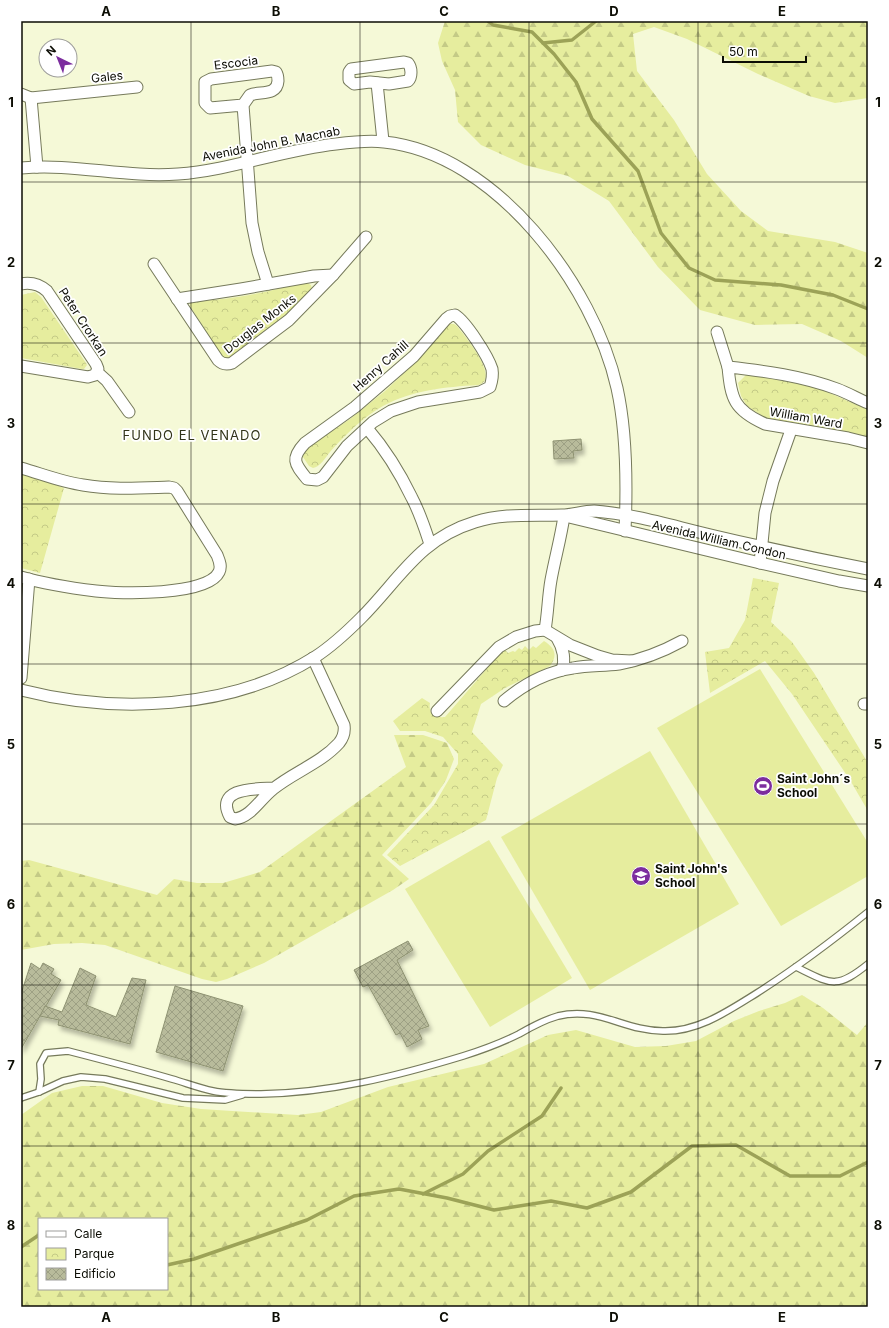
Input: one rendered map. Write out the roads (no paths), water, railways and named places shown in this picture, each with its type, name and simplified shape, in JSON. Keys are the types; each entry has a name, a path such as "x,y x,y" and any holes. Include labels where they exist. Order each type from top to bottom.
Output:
{"street":[{"path":"404,62 410,65 411,77 408,81 389,84 377,83 352,83 349,80 349,72 353,68 404,62"},
{"name":"Escocia","path":"272,71 278,74 278,85 276,89 272,92 250,95 243,105 210,108 205,103 205,82 211,79 272,71"},
{"path":"377,83 383,141"},
{"name":"Gales","path":"37,167 26,96 137,87"},
{"path":"243,105 254,235 268,284"},
{"name":"Avenida John B. Macnab","path":"21,168 60,167 131,174 159,175 201,171 317,146 352,142 383,141 434,155 457,166 482,182 511,208 544,243 569,277 586,305 612,368 617,388 622,422 625,466 625,531"},
{"name":"Douglas Monks","path":"154,264 218,360 221,363 228,365 289,320 333,275 366,237"},
{"name":"Douglas Monks","path":"177,299 314,276 333,275"},
{"name":"Peter Crorkan","path":"21,284 33,283 39,285 47,291 97,366 97,372 107,381 130,412"},
{"name":"Henry Cahill","path":"450,316 460,318 476,340 492,369 492,380 490,387 480,392 418,402 391,412 373,422 367,428 347,446 323,476 318,480 307,479 297,465 296,454 305,443 355,407 414,356 446,319 450,316"},
{"name":"William Ward","path":"717,332 728,367 729,382 734,398 740,410 748,416 765,424 791,430 848,438 868,443"},
{"name":"Peter Crorkan","path":"21,366 88,377 95,375 97,372"},
{"path":"728,367 807,380 839,390 868,403"},
{"path":"367,428 382,445 413,499 430,544"},
{"path":"760,563 765,513 773,480 791,430"},
{"path":"21,468 68,482 97,488 174,488 217,555 221,565 217,576 201,584 182,589 152,593 97,591 50,584 25,578 21,678"},
{"name":"Avenida William Condon","path":"564,516 590,511 626,514 761,547 868,569"},
{"name":"Avenida William Condon","path":"21,690 69,700 109,704 142,704 183,701 226,693 248,687 281,674 313,658 335,642 362,617 410,563 430,544 463,526 486,519 532,514 564,516 760,563 868,586"},
{"path":"545,630 549,610 551,581 560,545 564,516"},
{"path":"437,711 499,648 516,637 525,634 545,630 570,645 598,656 612,660 631,661"},
{"path":"557,638 564,658 562,670"},
{"path":"504,701 525,684 550,673 578,667 607,665 631,661 658,653 682,641"},
{"path":"273,788 318,760 336,746 343,738 344,725 313,658"}],"lane":[{"path":"39,1092 41,1079 40,1064 46,1053 68,1051 214,1091 247,1094 275,1093 327,1089 378,1079 480,1050 508,1039 545,1020 565,1014 576,1013 597,1015 630,1026 652,1031 682,1030 702,1024 723,1013 796,967 831,942 868,912"},
{"path":"796,967 822,980 833,982 849,978 868,964"},
{"path":"21,1098 39,1092 62,1081 81,1077 105,1079 183,1098 225,1100 247,1094"}],"waterway":[{"path":"488,21 493,25 532,32 554,54 576,82 592,119 638,171 661,233 689,268 715,280 781,285 833,295 868,309"},
{"path":"543,43 572,40 596,21"},
{"path":"423,1194 463,1174 488,1151 542,1116 561,1088"},
{"path":"168,1265 194,1259 307,1220 354,1196 399,1189 447,1198 494,1210 551,1201 587,1208 631,1192 692,1146 736,1145 790,1176 840,1176 868,1162"},
{"path":"21,1247 38,1236"}],"place":[{"name":"Saint John´s School","path":"763,786"},
{"name":"Saint John's School","path":"641,876"}],"district":[{"name":"FUNDO EL VENADO","path":"192,435"}]}
